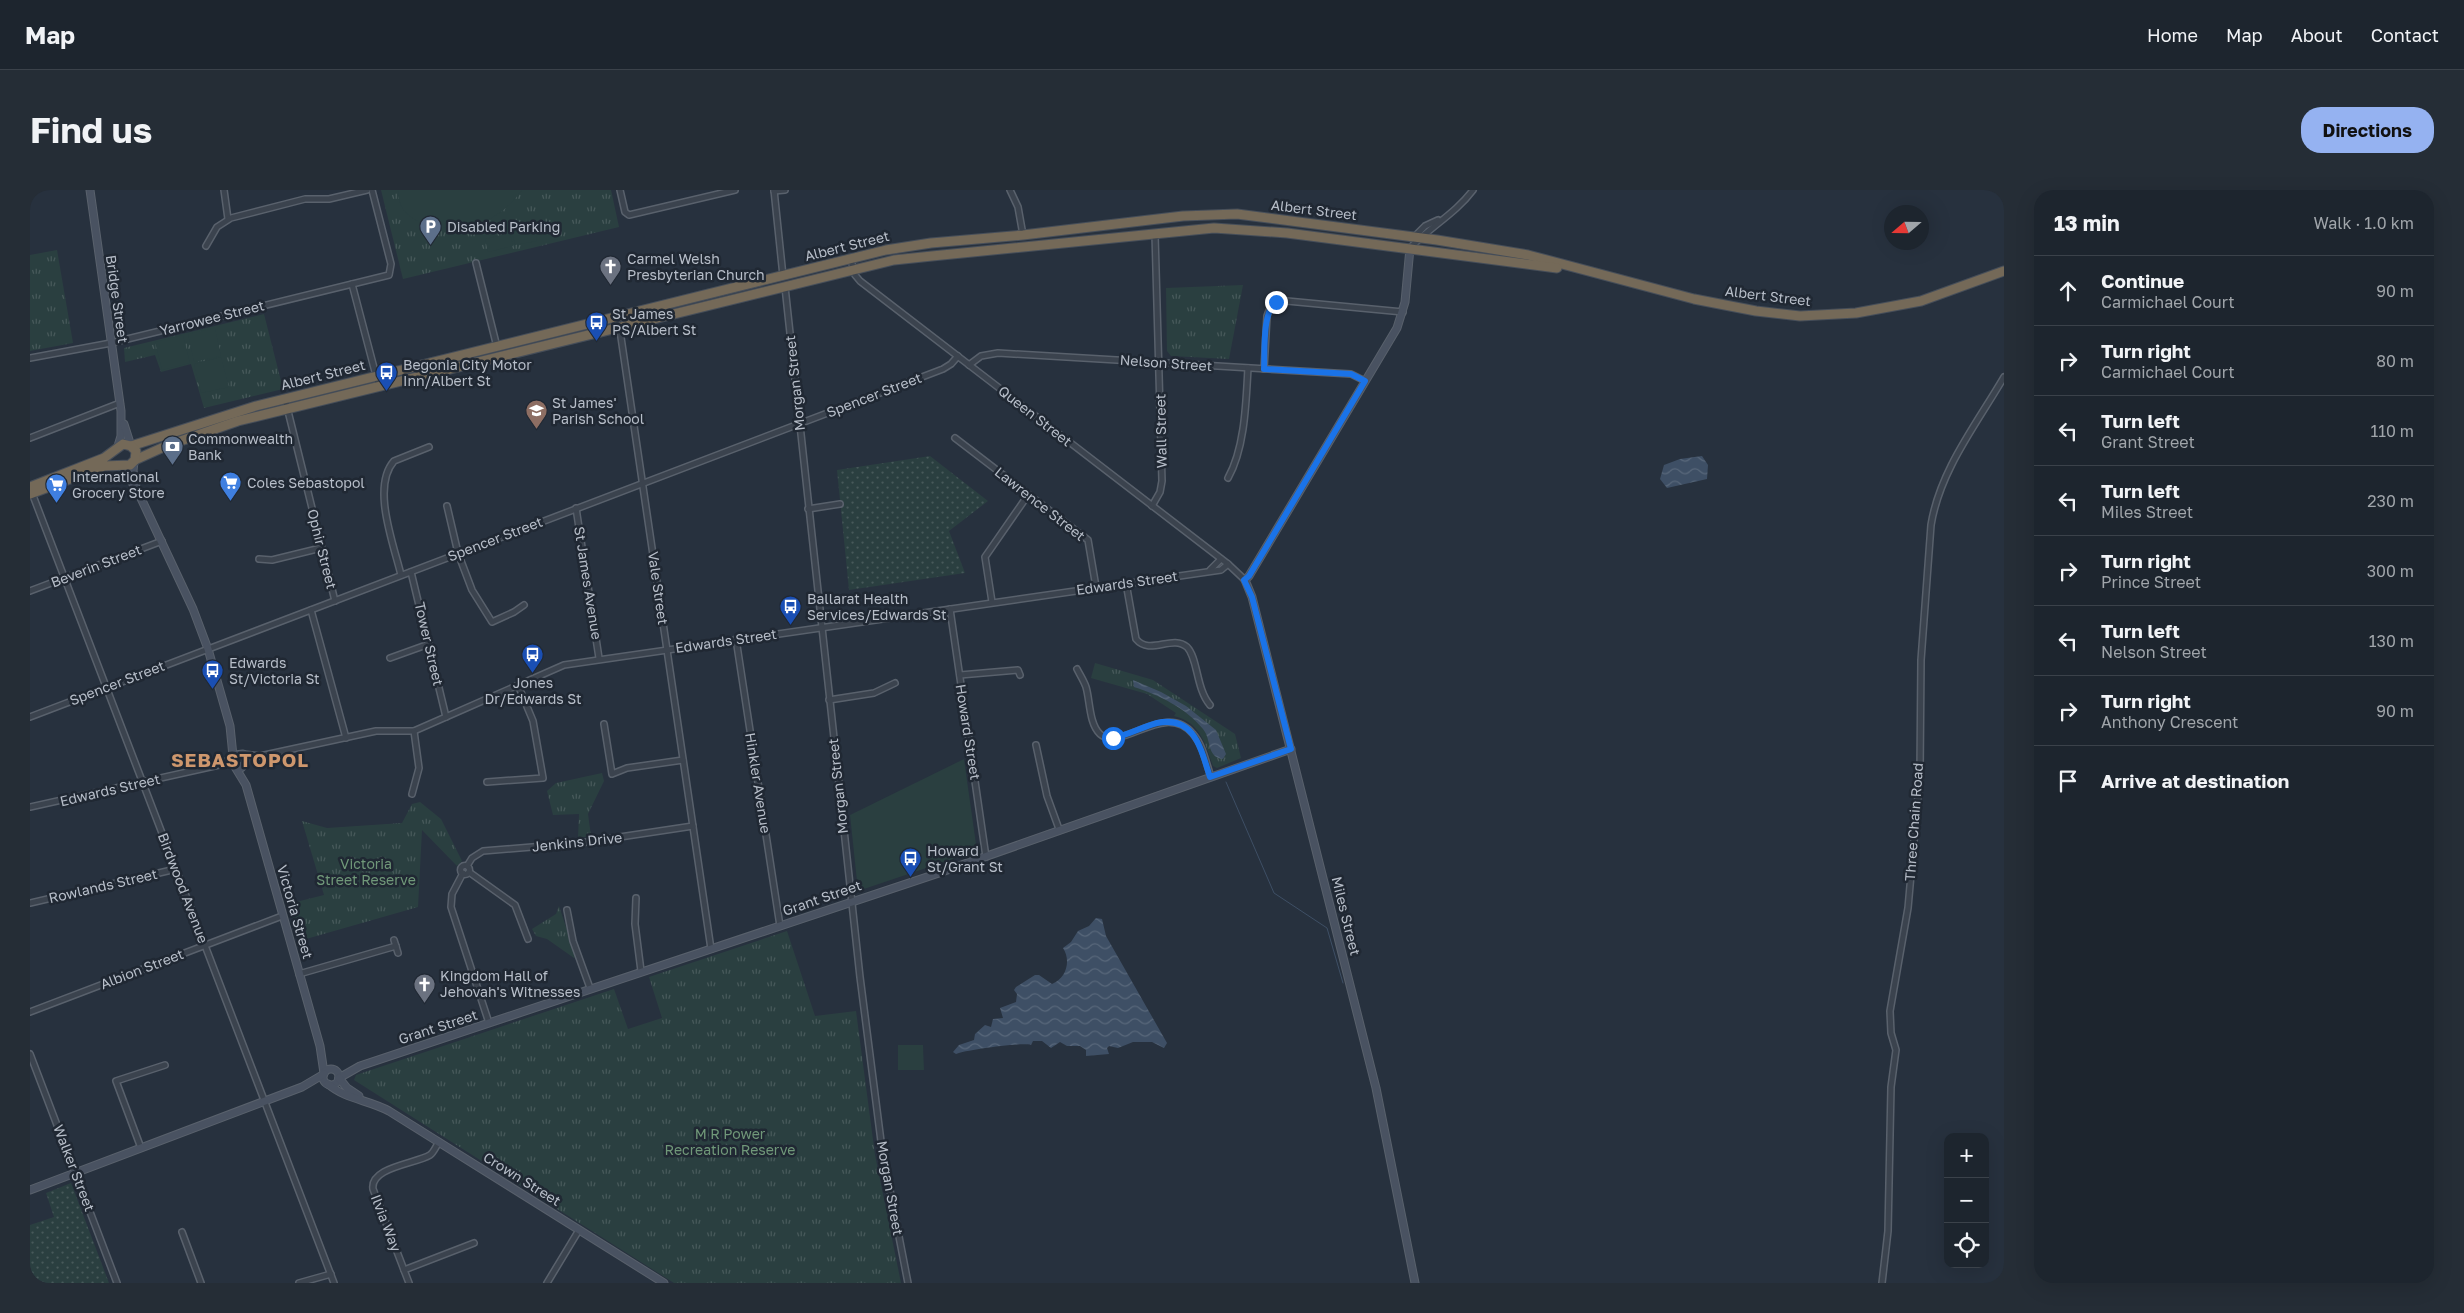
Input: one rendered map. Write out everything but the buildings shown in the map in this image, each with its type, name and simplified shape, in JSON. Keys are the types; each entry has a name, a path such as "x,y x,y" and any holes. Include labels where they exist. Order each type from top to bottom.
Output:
{"highway":[{"name":"Albert Street","path":"131,446 206,420 285,399 886,250 914,245 1022,235 1183,216 1223,214 1417,237 1528,254 1694,299 1756,311 1800,316 1856,313 1921,301 2004,271"},
{"path":"1079,228 1080,240"},
{"name":"Albert Street","path":"135,461 153,451 212,429 379,386 894,260 1080,240 1214,228 1236,228 1586,271"},
{"path":"123,444 131,446 136,451 135,461 127,466 104,466 31,491 101,459 123,444"},
{"path":"117,448 115,460 122,466"}],"street":[{"name":"Bridge Street","path":"90,190 121,412"},
{"path":"224,190 228,218"},
{"path":"206,246 215,230 228,218 304,199 329,199 367,190"},
{"name":"Yarrowee Street","path":"30,358 111,343 387,275 391,271 372,190"},
{"path":"620,190 625,212 628,215 735,190"},
{"path":"784,276 774,190 785,190"},
{"path":"1010,190 1018,207 1022,235"},
{"path":"1417,237 1450,214 1474,190"},
{"path":"1243,578 1249,576 1258,558 1394,335 1403,312 1410,248 1425,226 1450,214"},
{"path":"1432,227 1437,240"},
{"name":"Wall Street","path":"1152,506 1159,494 1162,481 1156,234"},
{"name":"Queen Street","path":"850,260 853,270 862,283 1228,564"},
{"path":"476,263 497,346"},
{"path":"352,284 379,386"},
{"name":"Morgan Street","path":"785,287 851,902 882,1149 908,1283"},
{"path":"1264,369 1267,318 1269,310 1276,302 1284,300 1403,312"},
{"name":"Vale Street","path":"618,317 711,949"},
{"name":"Nelson Street","path":"969,366 981,356 995,353 1351,374 1365,381"},
{"name":"Spencer Street","path":"30,717 945,368 958,356"},
{"path":"1228,478 1235,463 1244,418 1248,368"},
{"name":"Three Chain Road","path":"1882,1283 1888,1231 1891,1087 1896,1050 1891,1033 1890,1011 1907,916 1920,774 1922,660 1931,525 1934,504 1943,478 2004,378"},
{"name":"Ophir Street","path":"285,399 335,601"},
{"path":"30,438 120,403"},
{"path":"121,412 131,446"},
{"path":"117,448 122,436 121,412"},
{"name":"Lawrence Street","path":"955,438 1089,541 1096,587"},
{"path":"401,575 384,502 386,476 389,466 395,460 429,447"},
{"path":"135,461 133,472 139,494"},
{"path":"122,466 139,494 186,592 208,649 233,736 246,758 246,764 241,768 235,766 233,736"},
{"name":"Birdwood Avenue","path":"31,491 334,1283"},
{"path":"992,602 984,557 1028,495"},
{"path":"808,509 840,504"},
{"path":"447,506 458,553 475,595 492,622 524,605"},
{"name":"St James Avenue","path":"576,508 599,658"},
{"name":"Beverin Street","path":"30,591 162,541"},
{"path":"259,559 272,560 321,548"},
{"path":"1207,571 1213,569 1222,559"},
{"name":"Edwards Street","path":"246,764 260,756 378,730 414,731 564,664 1224,570 1228,564"},
{"name":"Miles Street","path":"1228,564 1243,578 1252,597 1376,1088 1415,1283"},
{"name":"Tower Street","path":"411,572 446,717"},
{"path":"1126,583 1136,639 1149,646 1177,643 1186,647 1191,654 1202,694 1210,705"},
{"name":"Howard Street","path":"950,608 986,856"},
{"path":"311,610 346,738"},
{"name":"Hinkler Avenue","path":"736,639 780,926"},
{"path":"390,658 429,644"},
{"path":"1077,669 1086,686 1096,729 1100,735 1111,739 1157,723 1181,725 1190,730 1196,738 1210,777"},
{"path":"960,675 1018,670 1020,675"},
{"path":"829,700 874,693 894,683"},
{"path":"488,782 543,778 533,721 518,685"},
{"path":"604,724 612,774 627,768 683,760"},
{"path":"412,794 419,768 414,731"},
{"path":"1036,745 1046,796 1059,829"},
{"name":"Grant Street","path":"327,1084 335,1084 339,1078 360,1066 851,902 1291,749"},
{"path":"233,757 243,754"},
{"name":"Edwards Street","path":"243,754 260,756"},
{"name":"Edwards Street","path":"30,807 219,765 233,757"},
{"name":"Victoria Street","path":"246,764 246,785"},
{"name":"Edwards Street","path":"219,765 235,766"},
{"name":"Victoria Street","path":"235,766 246,785 320,1046 327,1084"},
{"name":"Jenkins Drive","path":"467,866 472,858 485,851 587,843 693,826"},
{"path":"489,1023 451,906 452,894 463,873 461,868 467,866 469,872 514,905 528,939"},
{"name":"Rowlands Street","path":"30,903 176,868"},
{"path":"463,873 469,872"},
{"path":"636,898 635,924 641,971"},
{"path":"567,910 573,941 590,988"},
{"name":"Albion Street","path":"30,1012 282,916"},
{"path":"394,940 398,953"},
{"path":"299,974 396,946"},
{"name":"Victoria Street","path":"320,1046 339,1078"},
{"name":"Walker Street","path":"30,1054 117,1283"},
{"path":"141,1148 116,1081 165,1065"},
{"name":"Grant Street","path":"324,1074 334,1069 360,1066"},
{"path":"30,1190 302,1087 324,1074"},
{"name":"Crown Street","path":"339,1078 348,1089 389,1111 664,1283"},
{"path":"302,1087 327,1084"},
{"name":"Crown Street","path":"327,1084 344,1095 366,1100"},
{"name":"Ilvia Way","path":"409,1283 373,1189 373,1182 381,1173 431,1154 439,1142"},
{"path":"547,1283 580,1230"},
{"path":"182,1232 201,1283"},
{"path":"404,1270 474,1243"},
{"path":"299,1283 331,1274"}],"green space":[{"path":"381,190 611,190 619,227 403,279"},
{"path":"398,190 522,190 509,205 493,217 469,226 442,227 428,225 416,220 407,213 400,203"},
{"path":"535,227 537,241 515,245 512,232"},
{"path":"510,233 513,246 488,252 485,239"},
{"path":"57,250 73,343 30,351 30,255"},
{"path":"1243,285 1229,359 1171,356 1167,351 1166,288"},
{"path":"264,314 283,389 204,408 191,364 161,372 155,355 125,362 124,348"},
{"path":"215,328 221,356 194,362 188,334"},
{"path":"183,335 190,363 162,370 155,342"},
{"path":"221,357 229,387 201,393 194,364"},
{"path":"930,456 988,501 949,531 965,573 849,590 837,470"},
{"path":"1095,663 1153,680 1235,734 1241,758 1217,768 1213,766 1204,742 1196,728 1183,719 1174,716 1176,713 1147,694 1091,678"},
{"path":"964,759 977,851 858,891 850,815"},
{"path":"602,773 604,781 588,814 591,836 578,838 579,814 553,815 547,791 556,783"},
{"name":"Victoria Street Reserve","path":"420,802 441,819 462,861 457,866 422,830 418,907 299,941 288,904 324,895 302,821 327,828 402,823 412,804"},
{"path":"559,906 576,957 574,958 547,939 536,936 532,929 556,914"},
{"name":"M R Power Recreation Reserve","path":"787,931 815,1016 856,1011 875,1155 901,1283 674,1283 354,1080 356,1075 614,989 628,1029 662,1018 649,977"},
{"path":"898,1045 923,1045 924,1070 898,1070"},
{"path":"71,1183 109,1283 30,1283 30,1225 54,1217 46,1193"}],"water":[{"path":"1702,456 1708,465 1707,479 1667,488 1660,479 1664,465 1680,459"},
{"path":"1133,680 1161,692 1186,706 1216,730 1226,754 1223,759 1214,755 1206,733 1196,721 1162,698 1134,687"},
{"path":"1096,918 1102,919 1106,936 1167,1043 1164,1048 1152,1042 1133,1042 1118,1048 1109,1046 1107,1048 1109,1054 1086,1056 1086,1050 1080,1046 1067,1046 1060,1042 1051,1048 1042,1041 1033,1041 1031,1045 994,1047 956,1054 953,1052 959,1045 974,1040 975,1034 985,1025 991,1027 993,1019 1003,1018 1000,1008 1016,1002 1017,994 1014,990 1016,987 1035,975 1039,975 1052,984 1061,978 1067,963 1063,948 1071,942 1078,931 1089,926"}],"waterway":[{"path":"1226,782 1274,893 1327,928 1343,983"}],"place":[{"name":"Disabled Parking","path":"431,246"},
{"name":"Carmel Welsh Presbyterian Church","path":"611,286"},
{"name":"St James PS/Albert St","path":"596,341"},
{"name":"Begonia City Motor Inn/Albert St","path":"387,392"},
{"name":"St James' Parish School","path":"536,430"},
{"name":"Commonwealth Bank","path":"172,466"},
{"name":"Coles Sebastopol","path":"231,502"},
{"name":"International Grocery Store","path":"56,504"},
{"name":"Ballarat Health Services/Edwards St","path":"791,626"},
{"name":"Jones Dr/Edwards St","path":"533,674"},
{"name":"Edwards St/Victoria St","path":"213,690"},
{"name":"Howard St/Grant St","path":"911,878"},
{"name":"Kingdom Hall of Jehovah's Witnesses","path":"424,1003"}],"district":[{"name":"SEBASTOPOL","path":"240,760"}],"route":[{"path":"1113,738 1163,722 1186,727 1199,743 1210,777 1291,749 1252,597 1244,580 1249,576 1365,381 1351,374 1264,369 1267,318 1269,310 1276,302"}]}
